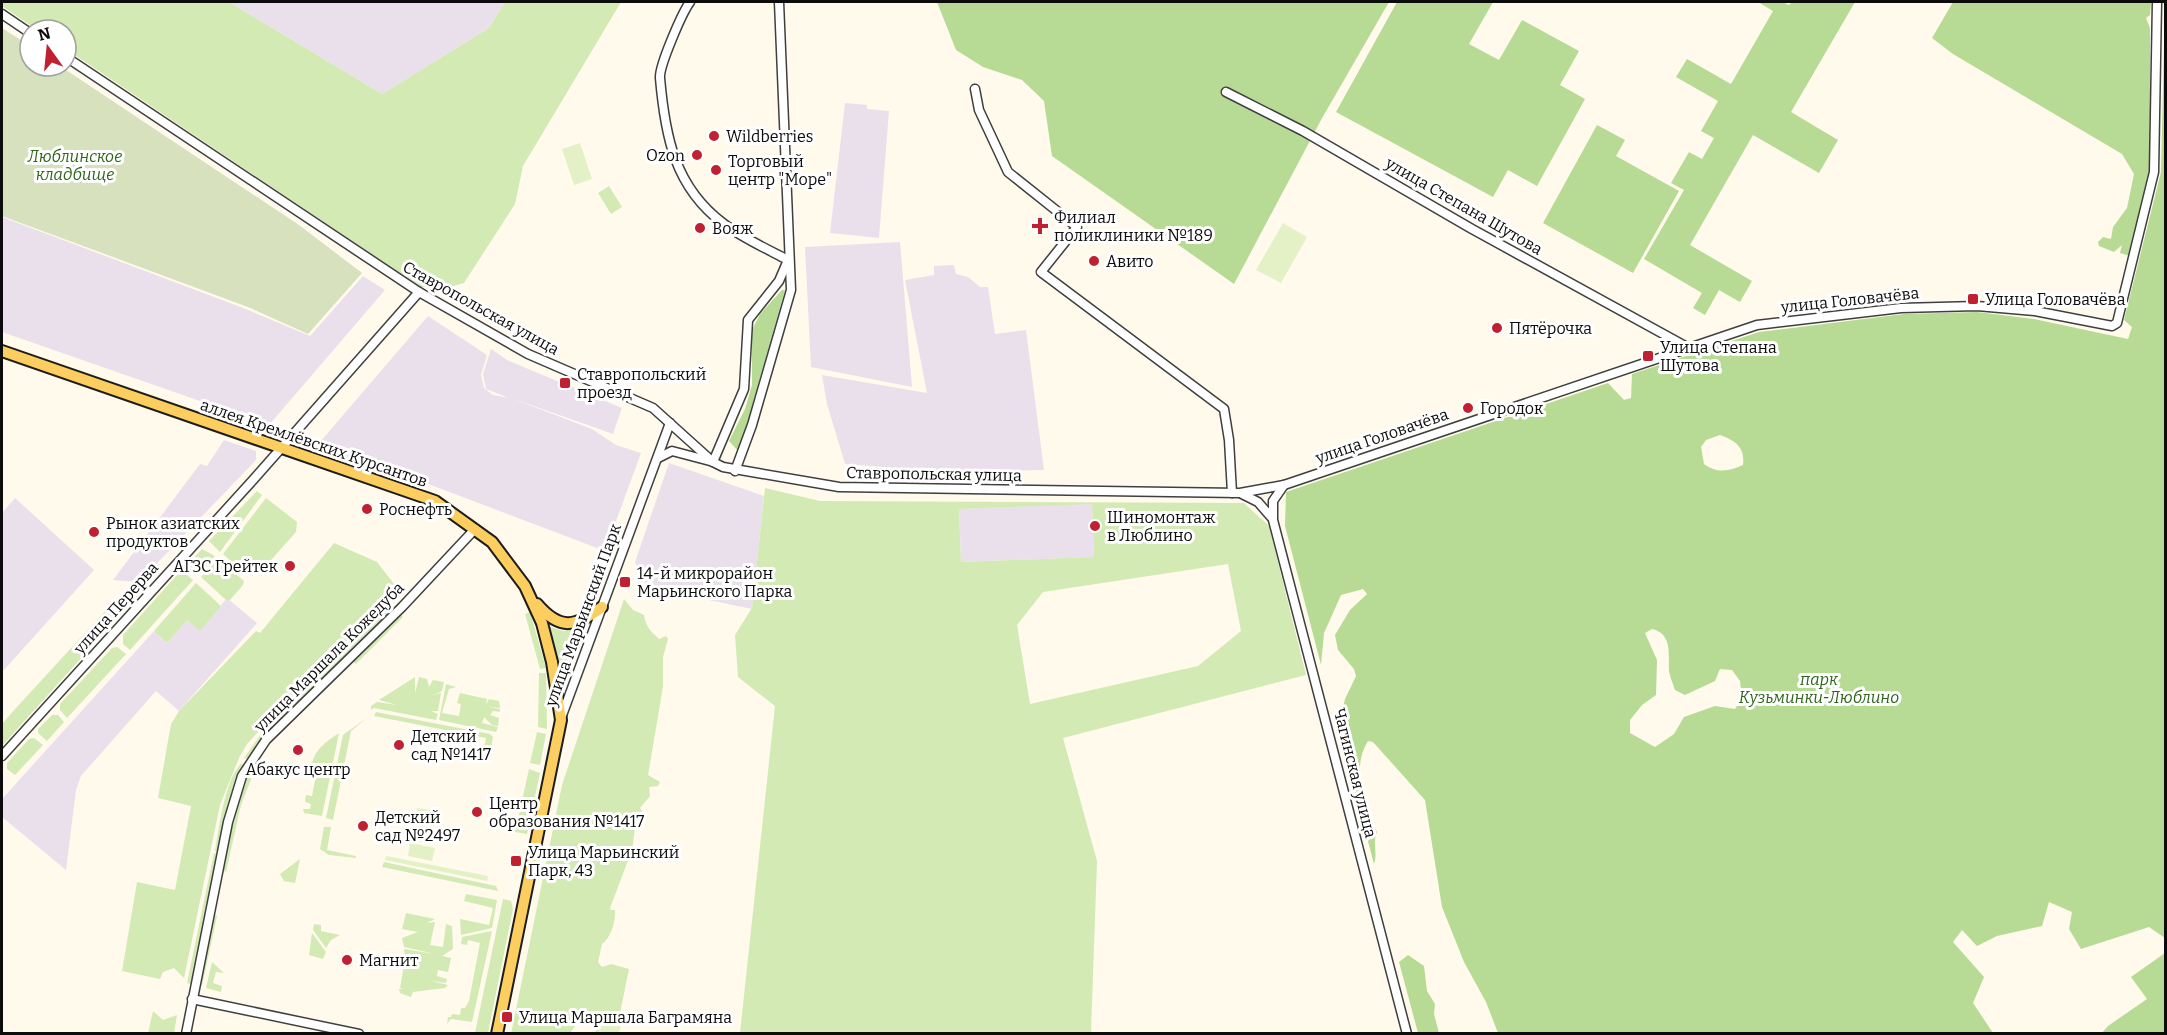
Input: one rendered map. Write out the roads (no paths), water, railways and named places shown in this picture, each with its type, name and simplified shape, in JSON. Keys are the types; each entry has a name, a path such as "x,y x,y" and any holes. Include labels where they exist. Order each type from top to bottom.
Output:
{"main road":[{"name":"аллея Кремлёвских Курсантов","path":"2,351 435,501 492,542 531,597 542,623 552,662 561,720"},
{"path":"531,597 550,618 570,624 583,620 602,606"},
{"name":"улица Марьинский Парк","path":"496,1034 561,720"}],"street":[{"path":"690,2 682,13 660,78 667,141 684,179 722,222 788,260"},
{"path":"735,471 752,425 791,290 779,2"},
{"name":"улица Головачёва","path":"1264,489 1284,485 1757,325 1901,308 1977,306 2035,311 2106,327 2117,323 2154,172 2157,2"},
{"path":"2,14 18,25"},
{"name":"Ставропольская улица","path":"78,65 419,292 517,349 653,408 713,462 735,471 839,487 1236,493 1264,489"},
{"path":"975,89 979,110 1008,172 1077,227 1041,272 1224,409 1236,493"},
{"name":"улица Степана Шутова","path":"1226,92 1303,131 1472,229 1687,347"},
{"path":"655,461 662,454 672,451 713,462 744,389 748,320 779,281 788,260"},
{"name":"улица Перерва","path":"2,756 284,447 419,292"},
{"name":"улица Марьинский Парк","path":"561,720 670,423"},
{"path":"1273,500 1274,494 1264,489 1257,494 1259,503 1268,505 1273,500 1284,485"},
{"name":"Ставропольская улица","path":"1236,493 1259,503"},
{"name":"Чагинская улица","path":"1273,500 1273,520 1407,1034"},
{"name":"Чагинская улица","path":"1259,503 1273,520"},
{"name":"улица Маршала Кожедуба","path":"186,1034 228,822 236,793 249,764 279,727 402,607 475,529"},
{"path":"192,999 359,1034"}],"place":[{"name":"Wildberries","path":"714,136"},
{"name":"Ozon","path":"697,155"},
{"name":"Торговый центр \"Море\"","path":"716,170"},
{"name":"Филиал поликлиники №189","path":"1040,226"},
{"name":"Вояж","path":"700,228"},
{"name":"Авито","path":"1094,261"},
{"name":"Улица Головачёва","path":"1973,299"},
{"name":"Пятёрочка","path":"1497,328"},
{"name":"Улица Степана Шутова","path":"1648,356"},
{"name":"Ставропольский проезд","path":"565,383"},
{"name":"Городок","path":"1468,408"},
{"name":"Роснефть","path":"367,509"},
{"name":"Шиномонтаж в Люблино","path":"1095,526"},
{"name":"Рынок азиатских продуктов","path":"94,532"},
{"name":"АГЗС Грейтек","path":"290,566"},
{"name":"14-й микрорайон Марьинского Парка","path":"625,582"},
{"name":"Детский сад №1417","path":"399,745"},
{"name":"Абакус центр","path":"298,750"},
{"name":"Центр образования №1417","path":"477,812"},
{"name":"Детский сад №2497","path":"363,826"},
{"name":"Улица Марьинский Парк, 43","path":"516,861"},
{"name":"Магнит","path":"347,960"},
{"name":"Улица Маршала Баграмяна","path":"507,1017"}],"park label":[{"name":"Люблинское кладбище","path":"75,165"},
{"name":"парк Кузьминки-Люблино","path":"1819,688"}]}
